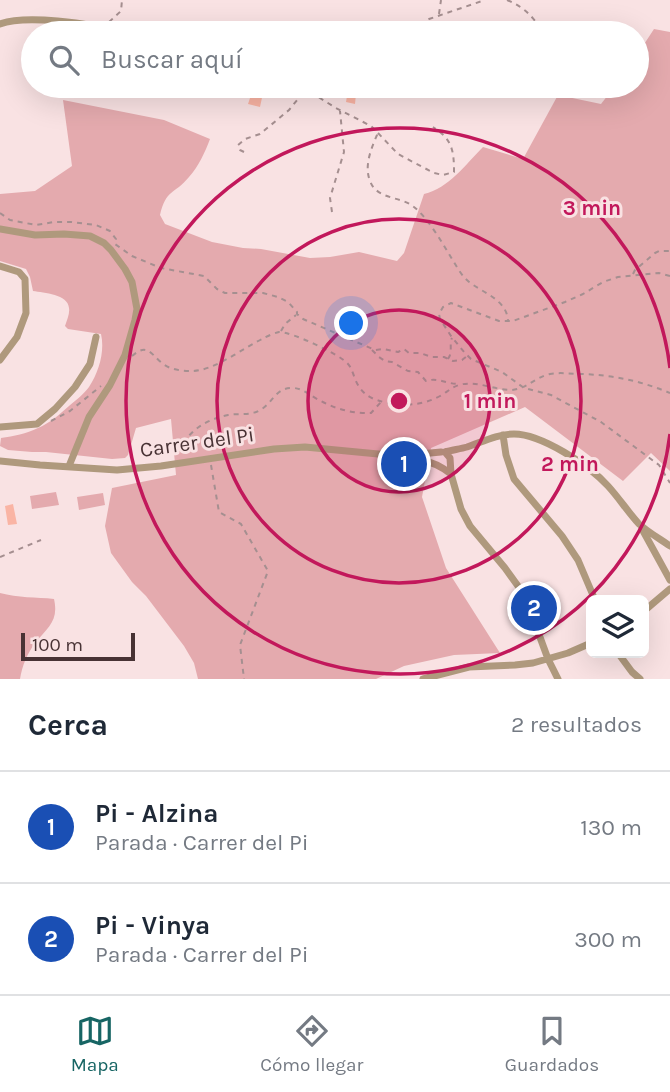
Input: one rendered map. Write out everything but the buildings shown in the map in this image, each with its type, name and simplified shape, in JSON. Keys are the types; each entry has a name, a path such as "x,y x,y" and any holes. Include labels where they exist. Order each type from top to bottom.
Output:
{"street":[{"path":"0,24 33,19 49,21"},
{"path":"0,229 35,235 84,235 104,243 132,282 137,309 122,361 110,386 89,417 69,466"},
{"path":"0,266 19,272 25,279 26,313 17,337 0,360"},
{"path":"0,425 38,423 55,409 90,364 96,337"},
{"path":"593,595 578,560 562,536 514,479 506,456 503,435 526,436 562,451 607,485 640,525 670,580"},
{"name":"Carrer del Pi","path":"0,461 117,470 305,447 399,456 460,449 503,435"},
{"path":"460,449 454,453 450,461 446,466 440,466 436,459 437,455 443,452 449,456 450,461 451,474 461,509 470,526 518,586 558,679"},
{"name":"Carrer del Pi","path":"399,456 426,461 451,474"},
{"path":"640,525 670,546"},
{"path":"649,607 670,589"},
{"path":"423,679 460,668 515,666 548,659 586,645"},
{"path":"622,658 640,679"}],"path":[{"path":"111,21 118,15 122,0"},
{"path":"439,15 441,0"},
{"path":"426,21 485,0"},
{"path":"507,0 527,10 535,21"},
{"path":"244,152 238,145 245,139 260,134 299,98"},
{"path":"320,98 371,126 398,154 434,173 443,175 454,172 450,141 433,127"},
{"path":"332,212 330,198 344,152 340,110"},
{"path":"377,133 368,165 371,185 383,195 406,201 418,210 461,273 473,286 501,304 508,314 508,322"},
{"path":"0,213 10,220 36,225 54,222 96,225 110,232 116,239 116,244 132,256 161,268 204,276 217,289 227,294 263,293 279,297 310,323 371,349 398,352 404,349 409,353 444,357 453,361 468,356"},
{"path":"633,275 635,270 655,253 670,251"},
{"path":"524,388 502,372 468,356 440,319 439,314 447,304 452,303 508,322 565,302 611,279 659,273 670,276"},
{"path":"281,332 285,324 297,314"},
{"path":"122,361 143,349 156,355 162,363 171,368 194,371 206,369 252,343 281,332 301,338 342,359 350,367 361,392 382,402 423,404 461,384"},
{"path":"448,359 452,337"},
{"path":"371,349 385,361 392,362 408,372 418,372 426,381 434,378 450,384 485,385 503,390 524,388 551,395 601,422 659,465 670,483"},
{"path":"524,388 546,375 576,373 635,380 670,393"},
{"path":"38,423 54,421 102,385"},
{"path":"177,451 186,436 200,425 228,415 259,411 278,392 289,388 304,390 319,400 359,414 371,413 382,402"},
{"path":"210,458 219,512 241,524 268,571 240,645 244,679"},
{"path":"0,557 41,540"}],"shaded area":[{"path":"654,29 670,32 670,471 651,453 623,481 525,407 431,448 422,497 446,568 500,653 454,655 404,666 376,679 198,679 194,663 184,646 111,553 105,526 112,488 176,475 171,419 136,428 125,458 8,450 0,446 1,438 42,426 80,397 93,381 102,354 101,334 68,329 65,326 68,303 55,295 33,291 26,269 0,261 0,194 35,191 72,166 63,100 164,120 210,139 193,173 165,201 160,215 165,224 212,242 243,248 310,258 359,252 397,261 404,253 424,194 449,181 483,147 523,159 556,98 572,98 601,104 606,98 649,98 649,37"},
{"path":"56,492 59,505 32,509 30,496"},
{"path":"103,493 105,505 79,510 77,497"},
{"path":"0,593 54,599 54,618 30,651 20,679 0,679"}],"place":[{"name":"Pi - Alzina","path":"404,464"},
{"name":"Pi - Vinya","path":"534,608"}]}
